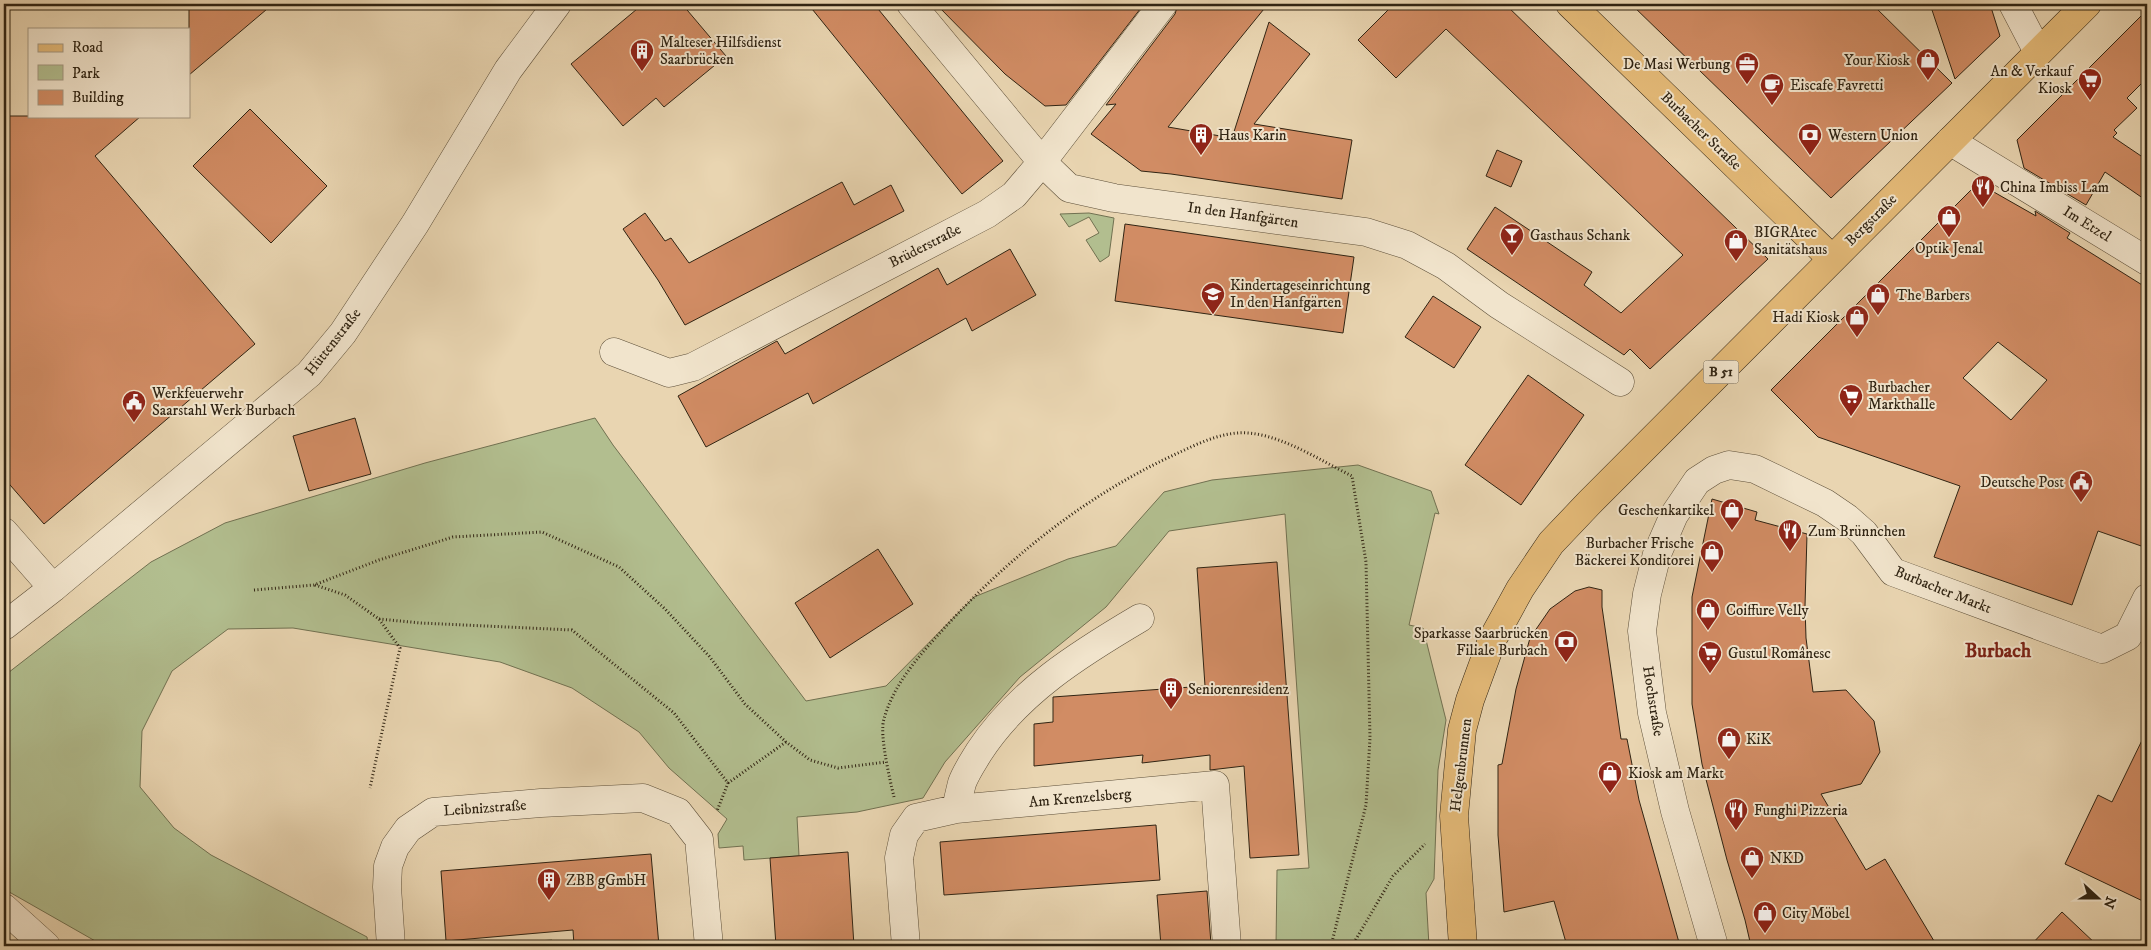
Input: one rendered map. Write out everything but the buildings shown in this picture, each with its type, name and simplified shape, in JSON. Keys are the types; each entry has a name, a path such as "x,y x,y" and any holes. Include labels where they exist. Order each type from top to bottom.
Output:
{"main road":[{"name":"Burbacher Straße","path":"1570,4 1832,259"},
{"name":"Bergstraße","path":"1656,437 2087,4"},
{"name":"Helgenbrunnen","path":"1463,946 1454,816 1458,763 1462,730 1470,700 1492,640 1520,589 1551,543 1656,437"}],"street":[{"name":"Hüttenstraße","path":"4,626 53,588 288,394 315,368 343,333 415,224 508,70 557,4"},
{"name":"In den Hanfgärten","path":"911,4 1042,162 1069,188 1114,198 1366,232 1407,245 1446,266 1499,305 1620,382"},
{"name":"Brüderstraße","path":"614,352 669,374 693,367 987,214 1014,195 1042,162 1163,4"},
{"path":"2013,4 2038,52"},
{"name":"Im Etzel","path":"1950,141 2147,262"},
{"name":"Burbacher Markt","path":"1714,470 1729,465 1755,468 1825,503 1847,518 1864,533 1893,572 2102,649 2128,636 2147,598"},
{"name":"Hochstraße","path":"1714,470 1697,481 1674,515 1658,554 1647,594 1642,631 1654,722 1675,812 1714,946"},
{"path":"4,532 53,588"},
{"path":"956,809 963,781 973,761 1007,716 1033,691 1068,663 1140,618"},
{"name":"Am Krenzelsberg","path":"906,946 898,858 904,835 916,818 956,809 1215,785 1227,946"},
{"name":"Leibnizstraße","path":"391,946 387,887 388,866 395,847 408,830 433,812 541,803 643,798 678,812 699,839"},
{"path":"699,839 709,946"},
{"path":"4,908 46,946"}],"path":[{"path":"894,797 886,762 883,720 896,690 912,666 967,602 1024,553 1081,508 1119,483 1204,441 1236,434 1259,433 1352,476 1366,562 1370,738 1366,805 1330,946"},
{"path":"254,590 314,585 379,560 453,537 542,532 619,567 665,609 709,656 745,704 786,742 810,760 838,768 886,762"},
{"path":"314,585 346,595 379,619 400,648 370,788"},
{"path":"379,619 421,623 572,630 674,713 728,783"},
{"path":"699,839 722,803 728,783 786,742"},
{"path":"1352,946 1393,876 1430,839"}],"green space":[{"path":"1089,213 1114,218 1109,256 1100,262 1086,240 1099,233 1089,217 1069,227 1060,214"},
{"path":"595,418 613,445 806,701 886,686 974,597 1068,559 1116,546 1164,492 1212,480 1358,465 1431,491 1439,514 1435,513 1409,625 1423,628 1446,720 1438,770 1434,879 1426,893 1429,946 1276,946 1277,870 1309,868 1285,514 1169,531 1106,607 1020,677 945,762 923,798 857,812 797,817 799,856 744,860 743,846 719,848 718,834 727,819 669,768 639,732 572,688 500,662 293,628 228,629 172,671 142,731 140,787 174,828 211,855 367,937 368,946 104,946 4,889 4,676 151,562 225,523 425,463"},
{"path":"552,940 553,946 468,946"}],"place":[{"name":"Malteser Hilfsdienst Saarbrücken","path":"642,72"},
{"name":"Your Kiosk","path":"1928,81"},
{"name":"De Masi Werbung","path":"1747,85"},
{"name":"An & Verkauf Kiosk","path":"2090,101"},
{"name":"Eiscafe Favretti","path":"1772,106"},
{"name":"Haus Karin","path":"1201,156"},
{"name":"Western Union","path":"1810,156"},
{"name":"China Imbiss Lam","path":"1983,208"},
{"name":"Optik Jenal","path":"1949,238"},
{"name":"Gasthaus Schank","path":"1512,256"},
{"name":"BIGRAtec Sanitätshaus","path":"1736,262"},
{"name":"Kindertageseinrichtung In den Hanfgärten","path":"1213,315"},
{"name":"The Barbers","path":"1878,316"},
{"name":"Hadi Kiosk","path":"1857,338"},
{"name":"Burbacher Markthalle","path":"1851,417"},
{"name":"Werkfeuerwehr Saarstahl Werk Burbach","path":"134,423"},
{"name":"Deutsche Post","path":"2081,503"},
{"name":"Geschenkartikel","path":"1732,531"},
{"name":"Zum Brünnchen","path":"1790,552"},
{"name":"Burbacher Frische Bäckerei Konditorei","path":"1712,573"},
{"name":"Coiffure Velly","path":"1708,631"},
{"name":"Sparkasse Saarbrücken Filiale Burbach","path":"1566,663"},
{"name":"Gustul Românesc","path":"1710,674"},
{"name":"Seniorenresidenz","path":"1171,710"},
{"name":"KiK","path":"1729,760"},
{"name":"Kiosk am Markt","path":"1610,794"},
{"name":"Funghi Pizzeria","path":"1736,831"},
{"name":"NKD","path":"1752,879"},
{"name":"ZBB gGmbH","path":"549,901"},
{"name":"City Möbel","path":"1765,934"}],"district":[{"name":"Burbach","path":"1998,651"}]}
